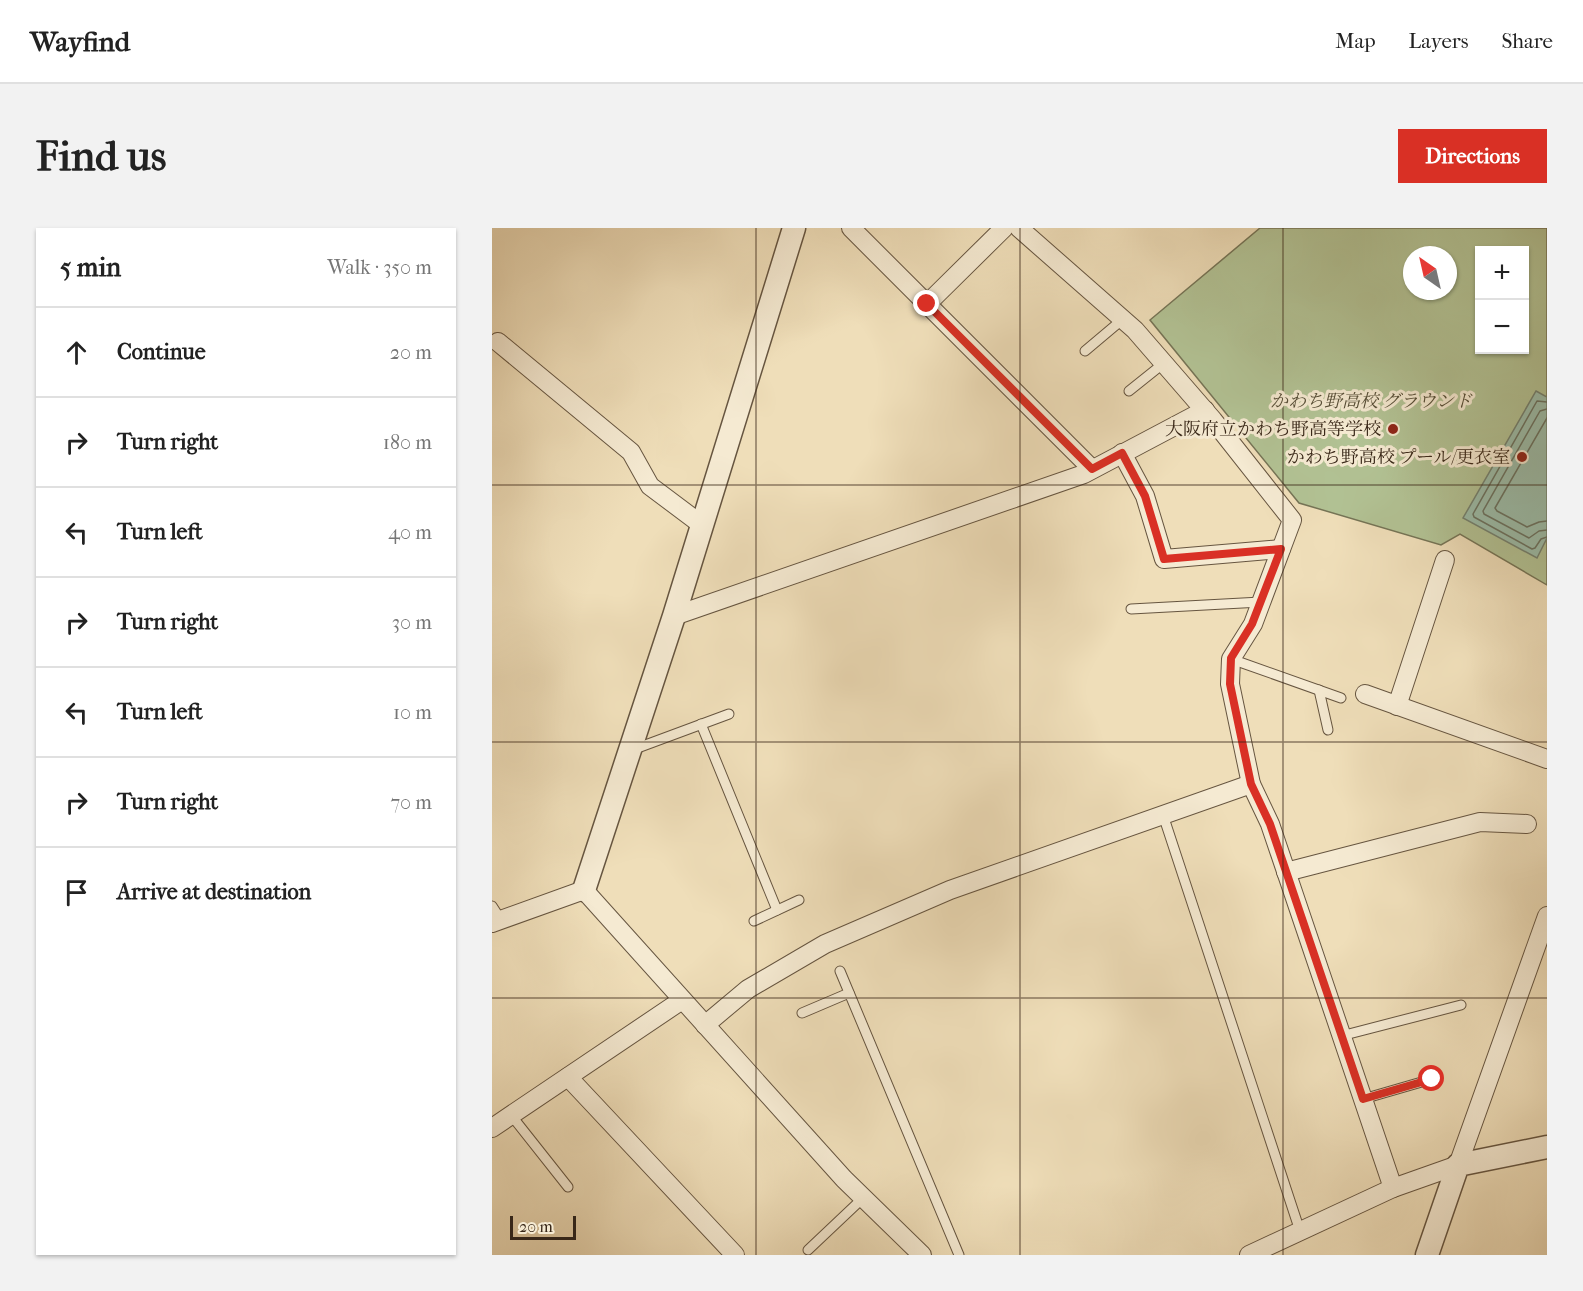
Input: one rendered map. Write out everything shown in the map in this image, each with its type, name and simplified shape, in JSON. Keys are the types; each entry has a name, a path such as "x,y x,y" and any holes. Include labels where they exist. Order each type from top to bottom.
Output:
{"street":[{"path":"584,890 674,616 794,228"},
{"path":"851,228 1092,469"},
{"path":"927,304 1004,228"},
{"path":"1019,228 1123,319 1204,410 1292,520 1252,624 1231,658 1230,684 1251,784 1270,824 1393,1188"},
{"path":"498,342 631,452 650,486 702,525"},
{"path":"674,616 1073,477 1204,410"},
{"path":"1122,453 1145,496 1164,559 1281,549"},
{"path":"1397,706 1445,560"},
{"path":"1365,694 1547,759"},
{"path":"705,1025 748,989 825,944 950,890 1251,784"},
{"path":"1286,872 1480,822 1527,824"},
{"path":"495,916 584,890"},
{"path":"584,890 844,1179 922,1255"},
{"path":"1427,1255 1547,916"},
{"path":"492,1128 682,1000"},
{"path":"568,1077 735,1255"},
{"path":"1249,1255 1393,1188 1458,1165 1547,1147"}],"lane":[{"path":"1085,351 1123,319"},
{"path":"1129,391 1164,363"},
{"path":"1131,609 1261,602"},
{"path":"1231,658 1341,698"},
{"path":"1319,690 1328,730"},
{"path":"629,751 729,714"},
{"path":"701,724 777,910"},
{"path":"1163,815 1300,1231"},
{"path":"754,921 799,900"},
{"path":"840,971 959,1255"},
{"path":"802,1013 849,993"},
{"path":"1341,1035 1461,1005"},
{"path":"1363,1099 1432,1079"},
{"path":"511,1115 568,1186"},
{"path":"808,1250 863,1198"}],"green space":[{"name":"かわち野高校 グラウンド","path":"1260,228 1547,228 1547,585 1460,534 1441,545 1299,503 1150,320"}],"water":[{"name":"かわち野高校 プール/更衣室","path":"1536,391 1547,397 1547,538 1537,558 1463,518"}],"place":[{"name":"大阪府立かわち野高等学校","path":"1393,429"},
{"name":"かわち野高校 プール/更衣室","path":"1522,457"}],"route":[{"path":"927,304 1092,469 1122,453 1145,496 1164,559 1281,549 1252,624 1231,658 1230,684 1251,784 1270,824 1363,1099 1432,1079"}]}
